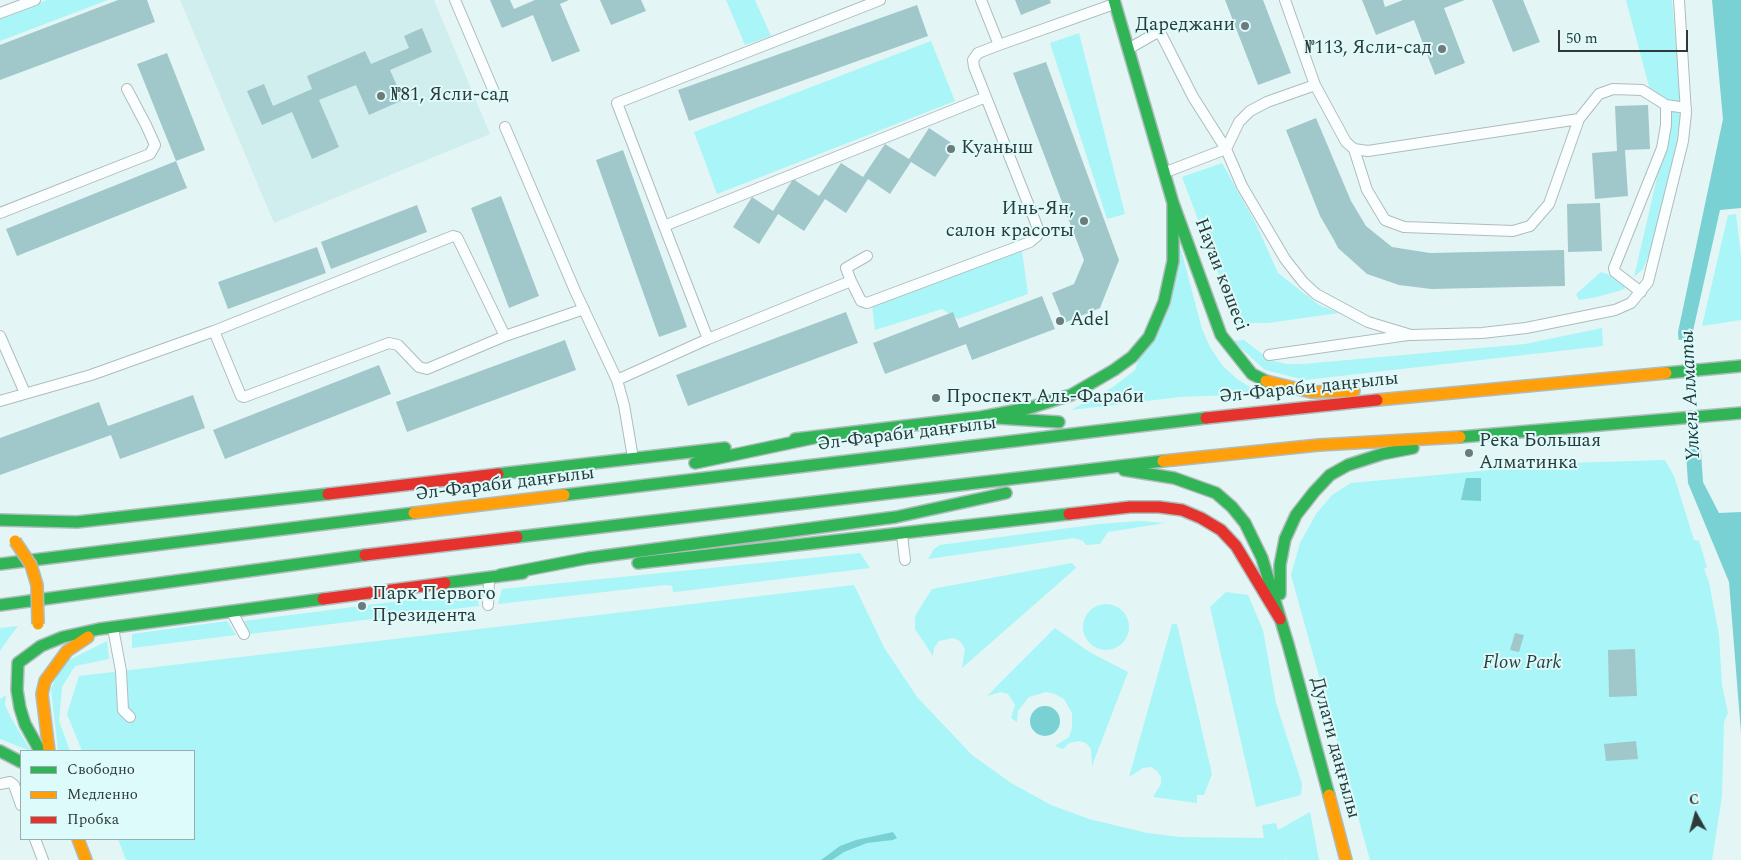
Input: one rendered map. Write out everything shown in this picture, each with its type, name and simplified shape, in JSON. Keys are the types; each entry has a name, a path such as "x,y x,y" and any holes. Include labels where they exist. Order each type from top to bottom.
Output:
{"main road":[{"name":"Науаи көшесі","path":"1114,2 1173,203 1221,335 1234,354 1252,374 1272,384 1310,392 1468,390"},
{"name":"Науаи көшесі","path":"981,417 1029,408 1071,395 1114,370 1132,357 1149,337 1164,302 1173,261 1173,203"},
{"name":"Әл-Фараби даңғылы","path":"0,564 1128,426 1468,390 1741,366"},
{"path":"0,605 350,557 1105,467 1319,445 1471,436 1741,413"},
{"name":"Әл-Фараби даңғылы","path":"0,520 77,522 110,519 981,417"},
{"path":"981,417 1128,426"},
{"path":"1288,644 1279,586 1280,565 1285,539 1296,516 1314,492 1330,475 1348,465 1382,454 1471,436"},
{"path":"681,466 818,437"},
{"path":"494,576 588,558 896,517 962,504 1105,467 1174,478 1195,484 1216,493 1232,507 1254,538 1288,644"},
{"path":"516,502 652,472"},
{"path":"6,675 40,646 63,637 112,627 494,576 697,558 1130,507 1159,507 1182,510 1201,518 1221,530 1236,546 1280,619"},
{"path":"0,528 15,541 31,565 37,585 35,632 18,663 18,690 20,708 25,724 39,750"},
{"path":"49,750 42,706 45,681 67,651 99,630"},
{"name":"Дулати даңғылы","path":"1288,644 1346,860"},
{"path":"0,751 20,761"},
{"path":"78,840 86,860"}],"lane":[{"path":"0,13 35,0"},
{"path":"455,0 495,94"},
{"path":"708,339 617,103 880,0"},
{"path":"981,0 999,45"},
{"path":"1285,0 1315,85 1346,142 1354,149 1366,190 1385,220 1404,227 1513,232 1530,226 1549,204 1579,119 1599,94 1613,89 1642,90 1666,105 1686,108"},
{"path":"1269,355 1411,334 1482,333 1572,320 1615,310 1631,303 1641,292 1652,268 1683,141 1686,108 1680,0"},
{"path":"867,256 846,268 861,301 867,304 1030,242 1036,236 1037,226 974,67 973,60 978,53 1114,2"},
{"path":"1128,49 1156,33 1161,34 1193,97 1226,149 1242,186 1286,259 1304,282 1316,294 1368,322 1411,334"},
{"path":"1165,172 1226,149 1239,122 1250,111 1267,102 1315,85"},
{"path":"0,213 150,154 155,146 127,89"},
{"path":"664,226 986,97"},
{"path":"1641,292 1615,272 1614,268 1662,148 1666,125 1666,105"},
{"path":"1354,149 1368,151 1579,119"},
{"path":"505,127 617,380 624,405 633,458"},
{"path":"0,402 91,375 214,331 453,236 457,237 505,336"},
{"path":"617,380 708,339 851,281"},
{"path":"214,331 241,396 244,398 389,343 398,345 419,367 426,369 505,336 584,309"},
{"path":"0,336 26,393"},
{"path":"902,534 905,560"},
{"path":"488,605 494,576"},
{"path":"231,611 244,634"},
{"path":"112,627 121,671 123,710 130,717"},
{"path":"0,784 10,782 14,785 20,802"},
{"path":"35,840 43,860"}],"shaded area":[{"path":"180,0 434,0 490,134 274,223"}],"green space":[{"path":"47,0 108,0 0,41 0,18"},
{"path":"726,0 755,0 771,36 745,45"},
{"path":"1626,0 1672,0 1681,109 1677,141 1650,252 1643,269 1634,277 1671,117 1652,98"},
{"path":"1079,33 1125,214 1107,219 1050,43"},
{"path":"931,41 955,101 717,194 694,132"},
{"path":"1222,163 1256,224 1278,273 1319,305 1339,313 1268,323 1237,323 1182,177"},
{"path":"1736,214 1741,256 1741,320 1702,326 1728,215"},
{"path":"1179,242 1202,329 1210,347 1222,365 1237,379 1256,391 1256,394 1180,397 1071,410 1113,387 1135,370"},
{"path":"1022,251 1028,294 958,319 942,309 875,330 872,305"},
{"path":"1601,272 1616,277 1628,286 1622,290 1579,300 1576,294"},
{"path":"1602,328 1603,346 1305,380 1265,370 1233,341 1244,340 1270,360 1287,364 1303,364 1525,344"},
{"name":"Flow Park","path":"1665,460 1674,476 1694,540 1699,541 1707,567 1704,569 1709,582 1719,635 1722,685 1728,713 1724,722 1722,796 1712,860 1370,860 1291,575 1300,543 1316,514 1332,495 1351,483 1566,463"},
{"path":"1140,521 1165,523 1108,532 1100,544 1086,545 1083,541 1074,538 928,559 934,549 940,545 1099,524"},
{"path":"860,553 870,568 675,592 673,592 672,586 666,585 498,604 502,589"},
{"path":"1072,563 1076,568 962,668 965,649 960,641 953,638 939,641 934,648 933,656 915,629 915,616 932,589"},
{"path":"854,585 885,649 917,697 972,755 1011,783 1051,805 1089,819 1147,833 1180,837 1264,838 1262,825 1276,823 1278,830 1310,812 1319,860 1286,860 1285,856 1285,860 126,860 118,840 195,840 195,750 82,750 67,714 79,676"},
{"path":"478,591 479,606 250,634 244,621"},
{"path":"1226,592 1248,595 1263,630 1276,703 1302,784 1301,795 1256,807 1210,607"},
{"path":"1106,604 1119,608 1125,614 1129,627 1125,640 1119,646 1106,650 1093,646 1087,640 1083,627 1087,614 1093,608"},
{"path":"227,621 236,635 132,648 132,634"},
{"path":"1172,624 1177,624 1212,774 1204,795 1197,795 1197,803 1153,797 1161,784 1161,777 1151,767 1143,768 1129,777"},
{"path":"18,626 9,638 0,651 0,628"},
{"path":"1055,628 1091,653 1128,672 1092,766 1091,749 1086,743 1078,741 1069,743 1063,749 1055,746 1069,737 1072,728 1072,713 1064,699 1046,692 1029,697 1018,711 1017,722 1011,718 1015,705 1008,694 1001,692 987,696"},
{"path":"107,641 109,659 75,666 62,687 59,721 70,750 58,750 51,689 63,663"},
{"path":"6,695 5,705 30,750 0,739 0,699"}],"water":[{"name":"Үлкен Алматы","path":"1712,0 1741,0 1741,208 1720,210 1693,331 1703,482 1719,513 1741,512 1741,733 1729,582 1688,483 1678,332 1723,119"},
{"path":"1466,478 1481,478 1481,501 1461,500"},
{"path":"1045,706 1055,711 1060,721 1055,731 1045,736 1035,731 1030,721 1035,711"},
{"path":"893,832 897,838 893,840 867,843 844,852 832,860 821,860 840,846 856,840"}],"pier":[{"path":"1696,339 1703,448 1683,450 1676,340"}],"building":[{"path":"118,0 147,0 155,22 0,80 0,45"},
{"path":"490,0 510,0 514,9 535,0 569,0 560,4 580,51 552,62 533,15 502,28"},
{"path":"600,0 641,0 646,11 611,25"},
{"path":"1015,0 1050,0 1051,3 1021,15"},
{"path":"1225,0 1263,0 1291,73 1258,85"},
{"name":"№113, Ясли-сад","path":"1362,0 1383,0 1385,7 1403,0 1465,0 1444,8 1465,63 1435,75 1414,20 1376,35"},
{"path":"1492,0 1523,0 1540,42 1513,52"},
{"path":"917,5 928,36 689,121 678,90"},
{"name":"№81, Ясли-сад","path":"422,28 432,52 390,70 403,100 369,115 356,85 319,100 339,147 312,159 292,112 262,125 247,91 264,84 273,106 312,89 307,76 365,51 371,64 409,48 404,36"},
{"path":"167,53 205,150 176,161 137,64"},
{"path":"1046,62 1119,260 1100,308 1064,323 1052,293 1074,284 1084,260 1013,73"},
{"path":"1648,105 1650,149 1625,150 1628,196 1595,199 1592,153 1617,151 1615,106"},
{"path":"1316,118 1351,201 1366,226 1392,247 1430,253 1564,250 1565,286 1431,289 1399,285 1367,274 1338,248 1320,216 1286,130"},
{"path":"929,128 956,146 935,177 911,162 890,194 868,179 846,213 825,199 804,231 778,214 759,244 733,227 752,197 773,211 793,179 819,196 841,163 863,177 885,144 909,159"},
{"path":"623,150 687,327 659,337 596,160"},
{"path":"176,161 187,188 17,256 6,229"},
{"path":"501,196 539,296 509,308 471,208"},
{"path":"1600,203 1602,251 1568,252 1567,204"},
{"path":"417,205 427,232 331,269 321,242"},
{"path":"317,247 326,273 228,309 218,282"},
{"path":"1042,296 1055,329 972,360 966,344 885,374 873,343 953,312 959,328"},
{"path":"846,312 858,343 688,406 676,375"},
{"path":"565,340 576,370 407,432 396,402"},
{"path":"379,365 391,394 225,459 213,430"},
{"path":"193,395 205,428 120,459 111,435 0,475 0,438 99,402 108,426"},
{"path":"1515,633 1524,635 1519,652 1510,650"},
{"path":"1635,649 1637,696 1609,697 1608,650"},
{"path":"1636,741 1638,759 1606,761 1604,744"}],"traffic: fast":[{"path":"1114,0 1173,203 1221,335 1252,374 1266,381"},
{"path":"795,439 981,417 1029,408 1071,395 1114,370 1132,357 1149,337 1164,302 1173,261 1173,203"},
{"path":"1666,373 1741,366"},
{"path":"1460,437 1741,413"},
{"path":"981,417 1059,422"},
{"path":"564,495 1206,418"},
{"path":"695,463 818,437"},
{"path":"498,474 725,448"},
{"path":"1280,594 1280,565 1285,539 1296,515 1314,492 1330,475 1348,465 1382,454 1413,448"},
{"path":"517,537 1163,461"},
{"path":"1124,470 1174,478 1216,493 1232,507 1245,523 1262,558 1288,644 1329,795"},
{"path":"500,575 588,558 896,517 1006,493"},
{"path":"0,520 77,522 328,494"},
{"path":"0,564 414,513"},
{"path":"638,563 1069,514"},
{"path":"0,605 365,555"},
{"path":"445,583 523,573"},
{"path":"18,663 41,646 63,637 99,629 323,599"},
{"path":"18,663 17,690 20,708 25,724 39,750"},
{"path":"0,751 20,761"}],"traffic: slow":[{"path":"1377,400 1666,373"},
{"path":"1266,381 1311,392 1354,391"},
{"path":"1163,461 1319,445 1460,437"},
{"path":"414,513 564,495"},
{"path":"15,541 31,565 37,585 38,624"},
{"path":"49,750 42,694 45,681 67,651 88,637"},
{"path":"1329,795 1346,860"},
{"path":"78,840 86,860"}],"traffic: jam":[{"path":"1206,418 1377,400"},
{"path":"328,494 498,474"},
{"path":"1069,514 1130,507 1159,507 1182,510 1201,518 1221,530 1236,546 1280,619"},
{"path":"365,555 517,537"},
{"path":"323,599 445,583"}],"place":[{"name":"Дареджани","path":"1245,26"},
{"name":"№113, Ясли-сад","path":"1442,49"},
{"name":"№81, Ясли-сад","path":"381,96"},
{"name":"Куаныш","path":"951,149"},
{"name":"Инь-Ян, салон красоты","path":"1084,221"},
{"name":"Adel","path":"1060,321"},
{"name":"Проспект Аль-Фараби","path":"936,398"},
{"name":"Река Большая Алматинка","path":"1469,453"},
{"name":"Парк Первого Президента","path":"362,606"}]}
